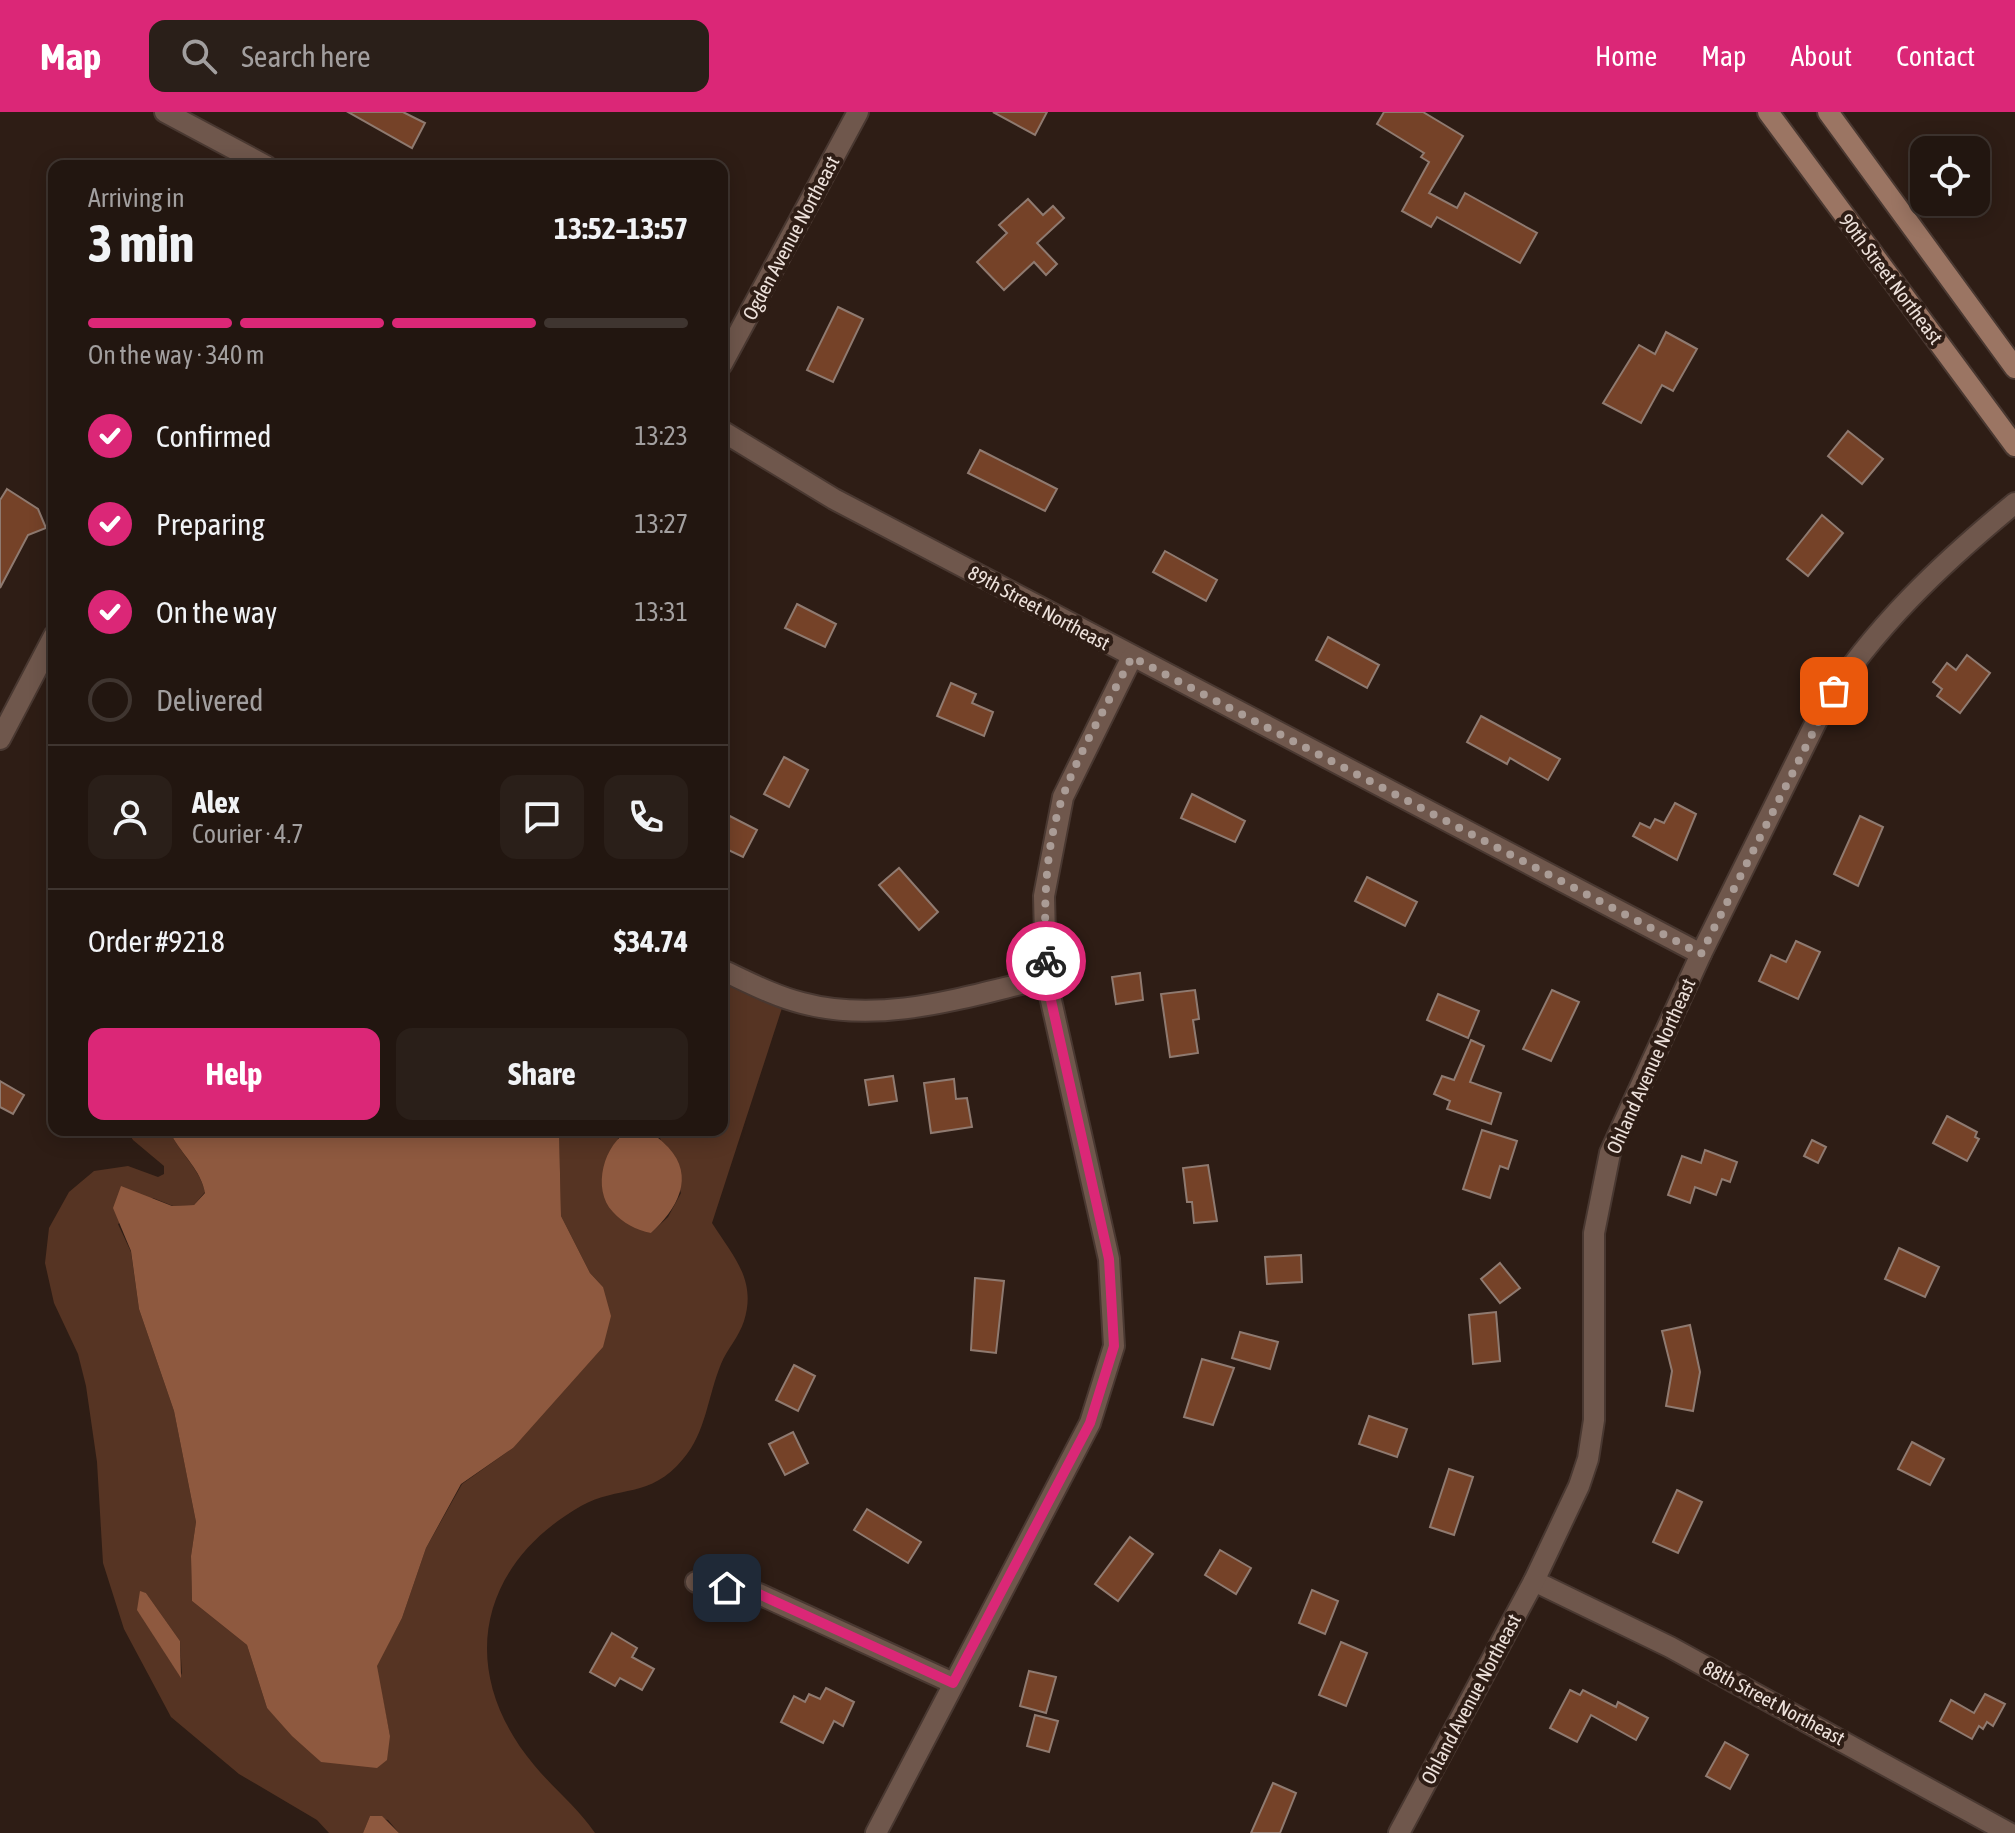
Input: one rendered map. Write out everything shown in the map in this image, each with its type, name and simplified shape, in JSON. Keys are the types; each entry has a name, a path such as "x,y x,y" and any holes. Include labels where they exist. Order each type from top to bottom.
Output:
{"main road":[{"name":"90th Street Northeast","path":"1768,112 2014,442"},
{"path":"1828,112 2015,368"}],"street":[{"path":"165,112 255,160"},
{"name":"Ogden Avenue Northeast","path":"728,353 858,112"},
{"name":"89th Street Northeast","path":"728,435 834,499 1701,954"},
{"name":"Ohland Avenue Northeast","path":"1399,1833 1534,1581 1579,1486 1591,1444 1594,1233 1602,1183 1610,1153 1701,954 1823,708 1844,674 1878,632 1954,553 2015,503"},
{"path":"0,739 48,647"},
{"path":"876,1833 1090,1423 1114,1346 1109,1259 1046,978 1044,896 1049,851 1063,797 1132,657"},
{"path":"728,972 802,1003 845,1011 883,1011 930,1005 1046,978"},
{"name":"88th Street Northeast","path":"1534,1581 1670,1647 2010,1833"},
{"path":"696,1582 759,1594 953,1683"},
{"path":"2010,1833 2015,1826"}],"shaded area":[{"path":"728,984 782,1008 712,1223 741,1269 747,1306 744,1321 721,1364 697,1438 671,1472 646,1486 581,1506 546,1531 519,1559 500,1590 489,1624 487,1658 494,1694 510,1730 534,1765 595,1833 399,1833 388,1820 370,1816 363,1833 329,1833 317,1820 239,1774 171,1717 124,1629 103,1563 97,1462 86,1386 78,1354 54,1303 45,1263 49,1228 69,1192 94,1171 128,1166 158,1177 164,1174 164,1166 131,1136 172,1136 203,1184 205,1192 194,1205 173,1206 153,1198 118,1224 131,1252 139,1309 174,1411 196,1522 191,1556 192,1601 247,1645 267,1708 321,1762 390,1736 376,1666 402,1618 426,1548 462,1484 513,1448 603,1287 590,1273 561,1216 559,1136 617,1136 651,1233 668,1217 681,1193 657,1136 728,1136","holes":["140,1592 146,1593 180,1641 182,1675"]},
{"path":"172,1136 559,1136 561,1216 590,1273 603,1287 611,1316 603,1347 513,1448 461,1484 426,1548 402,1618 377,1666 390,1736 387,1760 377,1768 321,1762 292,1736 267,1708 247,1645 192,1601 191,1556 196,1522 174,1411 139,1309 131,1251 113,1208 121,1186 172,1206 194,1205 205,1193 196,1170"},
{"path":"621,1136 654,1136 676,1158 681,1170 680,1192 669,1214 651,1233 630,1226 606,1202 602,1179 613,1145"},
{"path":"140,1591 146,1593 180,1641 181,1678 137,1610"},
{"path":"370,1816 382,1816 399,1833 363,1833"}],"building":[{"path":"348,112 403,112 425,123 412,148"},
{"path":"993,112 1047,112 1035,135"},
{"path":"1384,112 1423,112 1463,136 1429,193 1457,208 1465,193 1537,233 1520,263 1437,217 1431,227 1402,211 1429,162 1421,157 1424,153 1377,124"},
{"path":"1028,199 1043,215 1053,206 1064,218 1037,243 1057,264 1046,275 1034,262 1004,290 977,262 1007,233 999,225"},
{"path":"838,307 863,319 833,382 807,370"},
{"path":"1666,332 1697,349 1673,391 1662,385 1641,423 1603,403 1639,345 1655,354"},
{"path":"1848,431 1883,459 1862,484 1828,456"},
{"path":"980,450 1057,489 1045,511 968,473"},
{"path":"7,489 38,509 46,528 28,535 0,588 0,500"},
{"path":"1822,515 1843,533 1808,576 1787,559"},
{"path":"1165,551 1217,580 1206,601 1153,572"},
{"path":"797,604 836,624 825,647 785,628"},
{"path":"1328,637 1379,665 1367,688 1316,660"},
{"path":"1967,655 1990,673 1960,713 1937,696 1942,689 1933,682 1947,663 1956,670"},
{"path":"951,683 976,694 972,703 993,712 984,736 937,716"},
{"path":"1481,716 1560,759 1548,780 1510,758 1507,764 1467,742"},
{"path":"784,757 808,770 789,807 764,794"},
{"path":"1192,794 1245,821 1235,842 1181,818"},
{"path":"1675,803 1696,814 1677,860 1633,836 1640,823 1650,828 1655,819 1664,823"},
{"path":"728,815 757,830 743,857 728,850"},
{"path":"1860,816 1883,827 1858,886 1834,874"},
{"path":"899,868 938,912 919,930 879,885"},
{"path":"1367,877 1417,902 1405,926 1355,901"},
{"path":"1796,941 1820,952 1798,999 1759,981 1771,955 1786,962"},
{"path":"1140,973 1143,1000 1116,1004 1112,977"},
{"path":"1195,990 1199,1019 1193,1020 1198,1053 1170,1057 1161,994"},
{"path":"1552,990 1579,1002 1551,1061 1523,1049"},
{"path":"1438,994 1479,1011 1468,1038 1427,1020"},
{"path":"1471,1040 1484,1046 1470,1082 1501,1093 1491,1124 1447,1109 1450,1101 1434,1094 1442,1076 1454,1080"},
{"path":"893,1076 897,1101 869,1105 865,1080"},
{"path":"954,1079 956,1099 967,1098 972,1127 931,1133 924,1083"},
{"path":"0,1081 24,1095 13,1114 0,1107"},
{"path":"1947,1116 1977,1132 1975,1137 1979,1139 1967,1161 1933,1143"},
{"path":"1482,1130 1517,1141 1508,1169 1500,1166 1490,1198 1463,1189"},
{"path":"1812,1140 1826,1147 1818,1163 1804,1156"},
{"path":"1705,1150 1737,1162 1730,1182 1722,1179 1716,1195 1695,1187 1690,1203 1668,1195 1682,1156 1701,1163"},
{"path":"1208,1165 1217,1221 1194,1223 1192,1202 1187,1202 1183,1168"},
{"path":"1899,1248 1939,1267 1925,1297 1885,1279"},
{"path":"1301,1255 1302,1282 1267,1284 1265,1257"},
{"path":"1500,1263 1520,1288 1500,1303 1481,1279"},
{"path":"975,1278 1004,1281 996,1353 971,1350"},
{"path":"1496,1312 1500,1361 1473,1364 1469,1315"},
{"path":"1690,1325 1700,1372 1693,1411 1666,1406 1672,1371 1662,1331"},
{"path":"1240,1332 1278,1342 1270,1369 1232,1358"},
{"path":"1202,1359 1234,1368 1213,1425 1184,1417"},
{"path":"794,1365 815,1376 798,1411 776,1400"},
{"path":"1369,1416 1407,1429 1397,1457 1359,1444"},
{"path":"793,1432 808,1463 785,1475 769,1444"},
{"path":"1912,1442 1944,1459 1930,1485 1898,1469"},
{"path":"1449,1469 1473,1477 1454,1535 1430,1527"},
{"path":"1677,1490 1702,1502 1678,1553 1653,1542"},
{"path":"867,1509 921,1542 908,1563 854,1530"},
{"path":"1130,1537 1153,1554 1118,1601 1095,1584"},
{"path":"1220,1550 1251,1568 1236,1594 1205,1575"},
{"path":"1312,1590 1338,1601 1325,1634 1299,1623"},
{"path":"612,1633 637,1648 632,1657 654,1669 642,1690 620,1678 615,1686 590,1672"},
{"path":"1341,1642 1367,1653 1346,1706 1319,1695"},
{"path":"1029,1671 1056,1677 1046,1713 1020,1706"},
{"path":"826,1688 854,1702 843,1726 834,1721 823,1743 781,1722 794,1696 805,1702 809,1694 820,1699"},
{"path":"1570,1690 1580,1695 1583,1690 1616,1707 1618,1702 1648,1718 1636,1740 1591,1715 1577,1742 1550,1728"},
{"path":"1985,1694 2005,1704 1993,1726 1987,1722 1983,1729 1979,1726 1972,1739 1940,1721 1951,1700 1974,1713"},
{"path":"1035,1715 1058,1721 1049,1752 1027,1746"},
{"path":"1725,1742 1748,1755 1730,1789 1706,1776"},
{"path":"1273,1783 1296,1793 1280,1833 1251,1833"}],"way so far":[{"path":"1046,961 1044,896 1049,851 1063,797 1132,657 1701,954 1834,691"}],"route":[{"path":"727,1588 759,1594 953,1683 1058,1486 1090,1423 1114,1346 1109,1259 1046,978 1046,961"}]}
